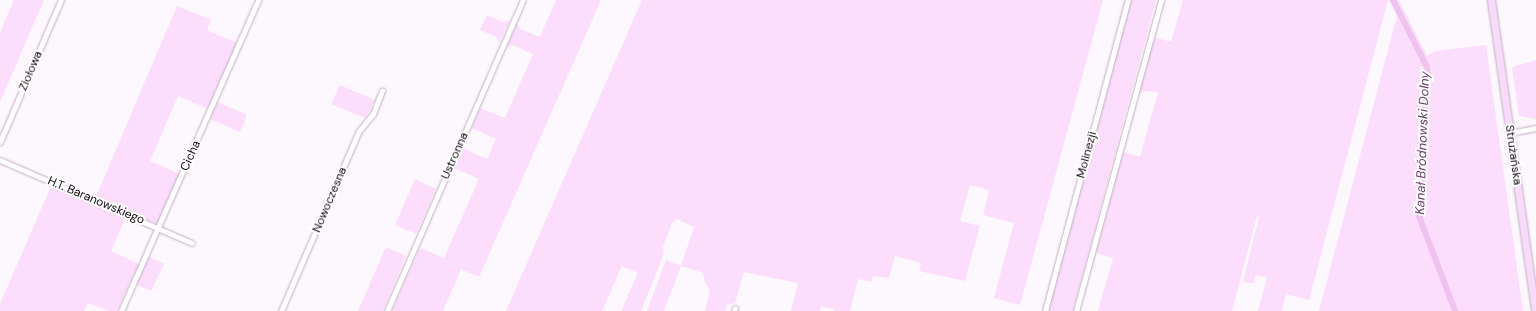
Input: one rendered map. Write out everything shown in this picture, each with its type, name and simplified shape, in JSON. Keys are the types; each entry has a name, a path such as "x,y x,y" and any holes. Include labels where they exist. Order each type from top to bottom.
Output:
{"main road":[{"name":"Strużańska","path":"1491,0 1535,311"}],"street":[{"name":"Ziołowa","path":"0,142 61,0"},
{"name":"Cicha","path":"121,311 258,0"},
{"name":"Ustronna","path":"387,311 523,0"},
{"name":"Molinezji","path":"1045,311 1128,0"},
{"path":"1076,311 1161,0"},
{"name":"Nowoczesna","path":"281,311 359,131 373,114 382,91"},
{"path":"1510,133 1536,128"},
{"name":"H.T. Baranowskiego","path":"0,160 192,243"}],"shaded area":[{"path":"14,0 44,0 0,102 0,33"},
{"path":"556,0 601,0 479,277 461,269 443,311 392,311 420,248 444,258 479,179 454,168 463,148 487,159 496,139 472,128 480,108 505,118 533,54 513,45 507,47 517,23 520,29 540,37"},
{"path":"642,0 1103,0 1020,305 994,298 1014,223 983,215 989,190 970,185 960,221 980,226 965,281 919,271 921,263 895,256 889,278 873,276 871,282 858,279 850,311 835,311 835,309 821,307 820,311 791,311 798,283 744,272 735,303 727,305 725,311 705,311 710,290 705,283 703,273 681,266 694,227 677,219 672,223 663,247 664,254 641,311 621,311 638,273 622,266 602,311 506,311"},
{"path":"1131,0 1156,0 1073,311 1048,310"},
{"path":"1183,0 1388,0 1309,300 1286,294 1282,311 1258,311 1267,277 1256,275 1254,283 1243,282 1259,217 1257,216 1232,311 1098,311 1113,258 1096,253 1123,152 1140,157 1158,92 1143,91 1138,95 1154,37 1171,42"},
{"path":"1389,0 1399,0 1427,56 1435,51 1486,45 1523,311 1319,311 1397,16"},
{"path":"177,6 211,20 207,30 237,43 208,109 178,96 150,161 180,174 159,221 155,223 95,199"},
{"path":"487,15 503,22 510,20 499,43 496,37 480,30"},
{"path":"1536,60 1536,119 1519,116 1512,67"},
{"path":"340,85 375,100 365,118 331,104"},
{"path":"218,102 247,115 240,132 210,119"},
{"path":"415,179 436,189 416,234 395,225"},
{"path":"52,184 126,217 111,251 139,264 117,311 109,311 88,303 84,311 0,311 0,304"},
{"path":"386,247 406,256 383,311 358,311"},
{"path":"147,256 164,264 151,291 135,284"},
{"path":"666,260 681,266 664,311 647,311"}],"waterway":[{"name":"Kanał Bródnowski Dolny","path":"1393,0 1427,67 1419,216 1455,311"}]}
